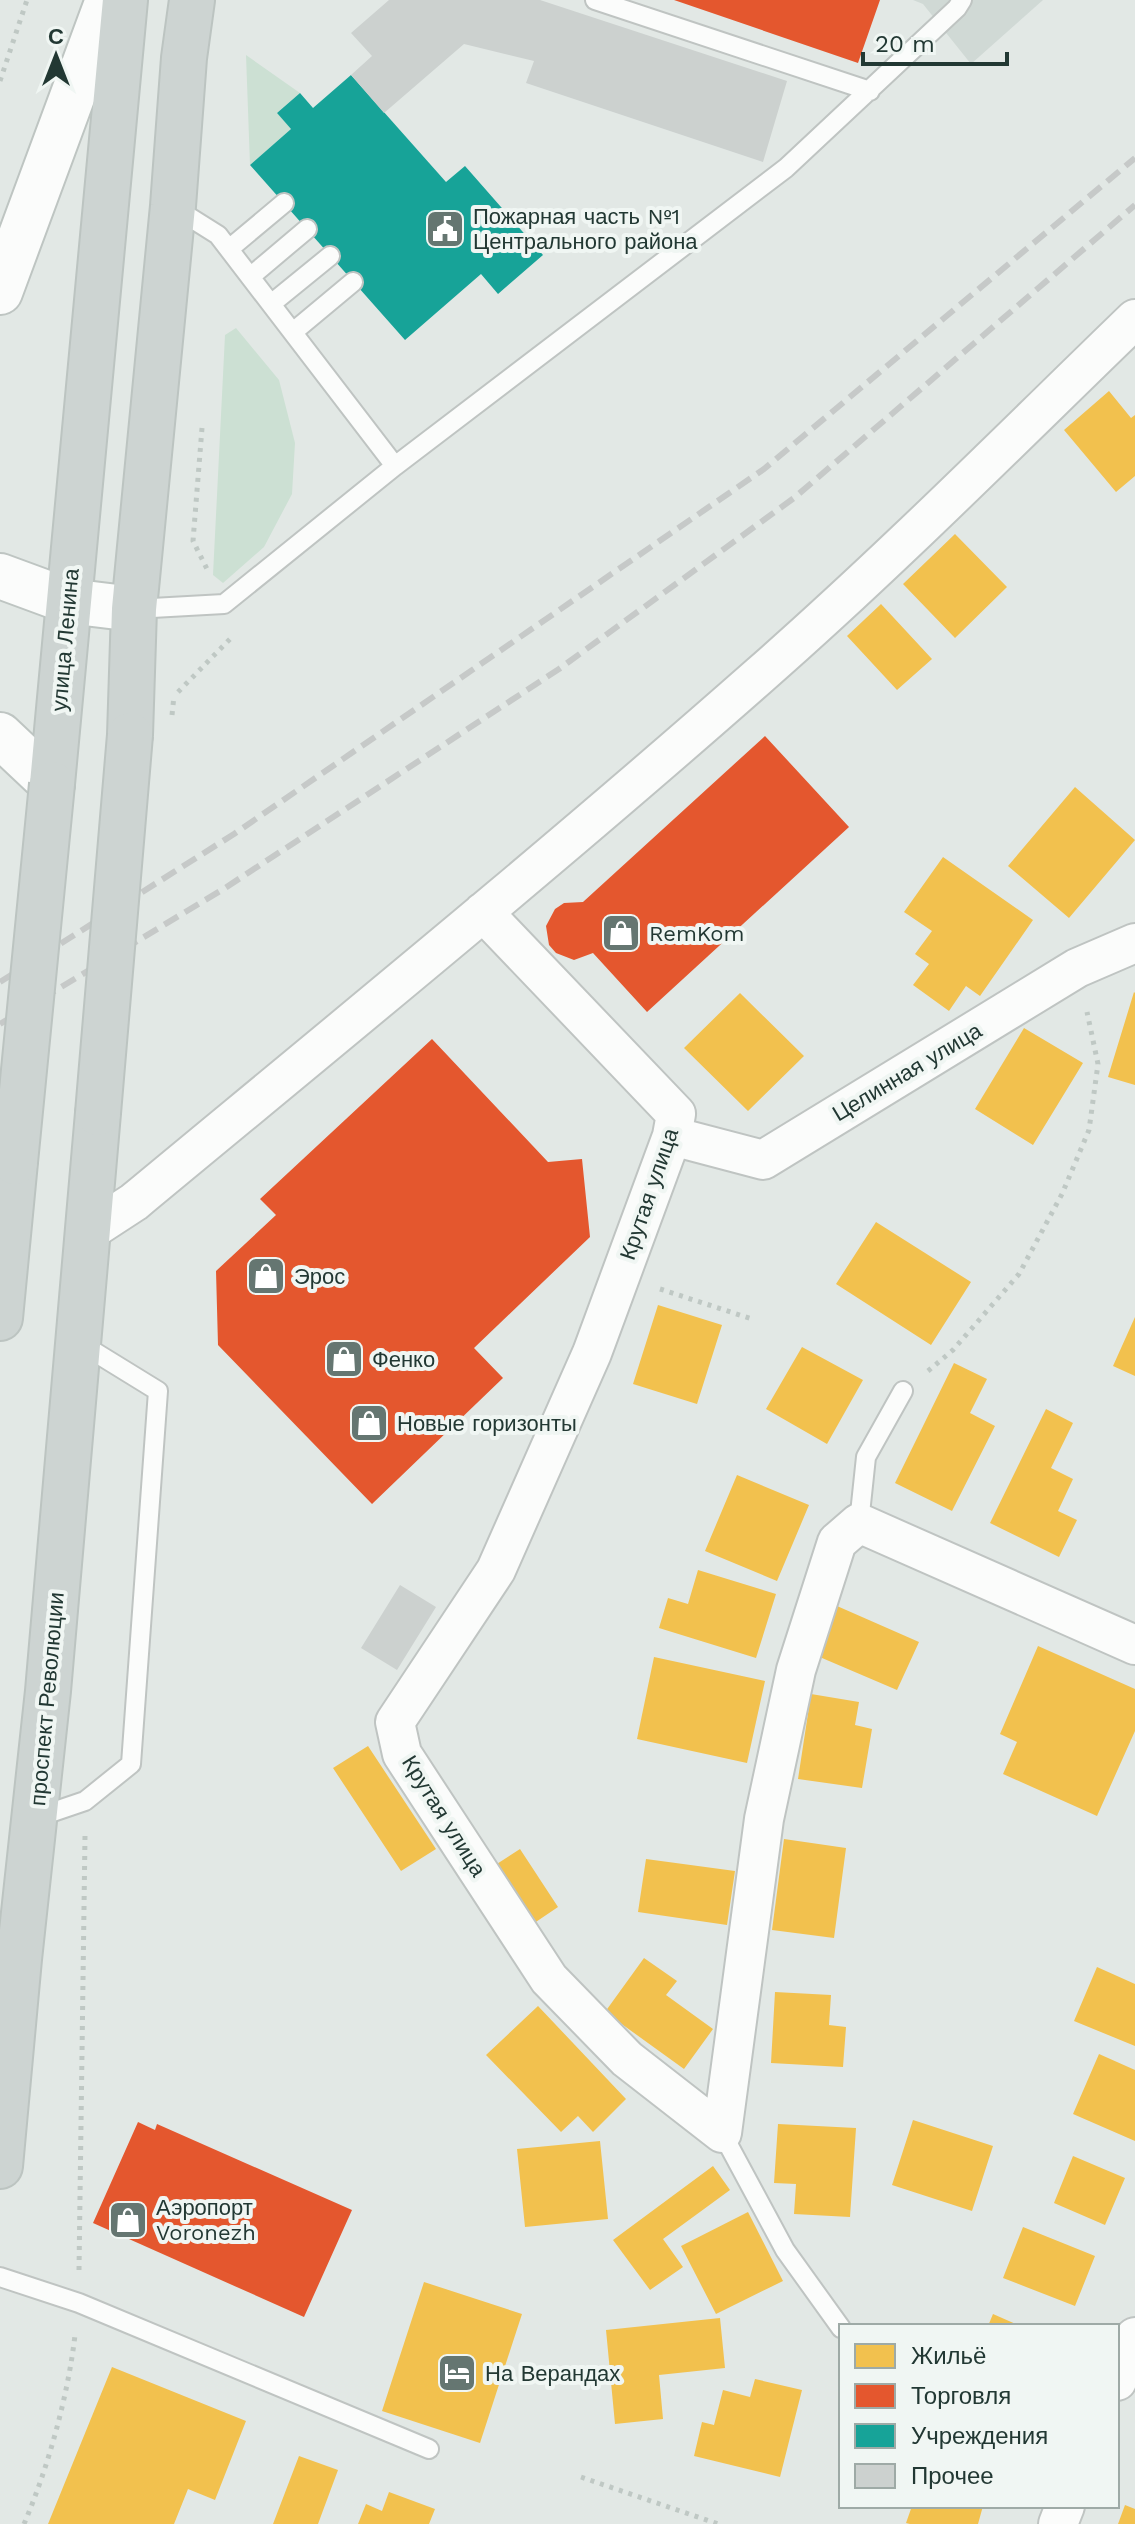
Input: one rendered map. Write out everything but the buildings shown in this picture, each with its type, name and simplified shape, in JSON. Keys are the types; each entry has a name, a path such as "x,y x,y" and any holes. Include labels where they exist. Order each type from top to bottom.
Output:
{"main road":[{"path":"3,277 108,0"},
{"name":"улица Ленина","path":"1,1294 125,0"},
{"path":"88,1232 130,735 134,609 173,206 184,58 192,0"},
{"path":"0,576 68,601 134,609"},
{"path":"0,735 52,784"},
{"name":"проспект Революции","path":"0,2166 88,1232"}],"street":[{"path":"88,1232 134,1202 483,912 748,685 827,615 1135,319"},
{"name":"Крутая улица","path":"483,912 676,1114 672,1136 592,1353 496,1570 395,1722 402,1754 549,1979 627,2059 722,2133"},
{"name":"Целинная улица","path":"672,1136 763,1160 1077,968 1135,943"},
{"path":"722,2133 764,1819 796,1670 837,1542 859,1523 1135,1645"},
{"path":"1119,2376 1135,2337"}],"lane":[{"path":"595,0 870,91"},
{"path":"134,609 224,604 395,466 786,168 962,0"},
{"path":"229,249 284,203"},
{"path":"173,206 218,235 395,466"},
{"path":"250,277 307,229"},
{"path":"271,304 330,256"},
{"path":"293,332 353,282"},
{"path":"35,1818 85,1801 131,1764 158,1391 78,1341"},
{"path":"859,1523 866,1457 903,1391"},
{"path":"722,2133 785,2250 839,2325"},
{"path":"0,2277 79,2303 429,2449"}],"path":[{"path":"0,81 27,0"},
{"path":"174,696 240,629 193,541 203,418"},
{"path":"903,1391 953,1350 1019,1274 1062,1194 1089,1130 1098,1064 1077,968"},
{"path":"660,1289 752,1319"},
{"path":"581,2477 718,2524"}],"shaded area":[{"path":"913,0 1043,0 971,64 923,4"}],"green space":[{"path":"246,55 300,93 277,113 291,129 250,165"},
{"path":"236,328 279,380 295,443 292,494 264,547 223,583 213,575 225,335"}],"railway":[{"path":"0,982 234,834 764,469 1135,158"},
{"path":"0,1024 225,888 559,669 794,498 1135,205"}],"place":[{"name":"Пожарная часть №1 Центрального района","path":"445,229"},
{"name":"RemKom","path":"621,933"},
{"name":"Эрос","path":"266,1276"},
{"name":"Фенко","path":"344,1359"},
{"name":"Новые горизонты","path":"369,1423"},
{"name":"Аэропорт Voronezh","path":"128,2220"},
{"name":"На Верандах","path":"457,2373"}]}
